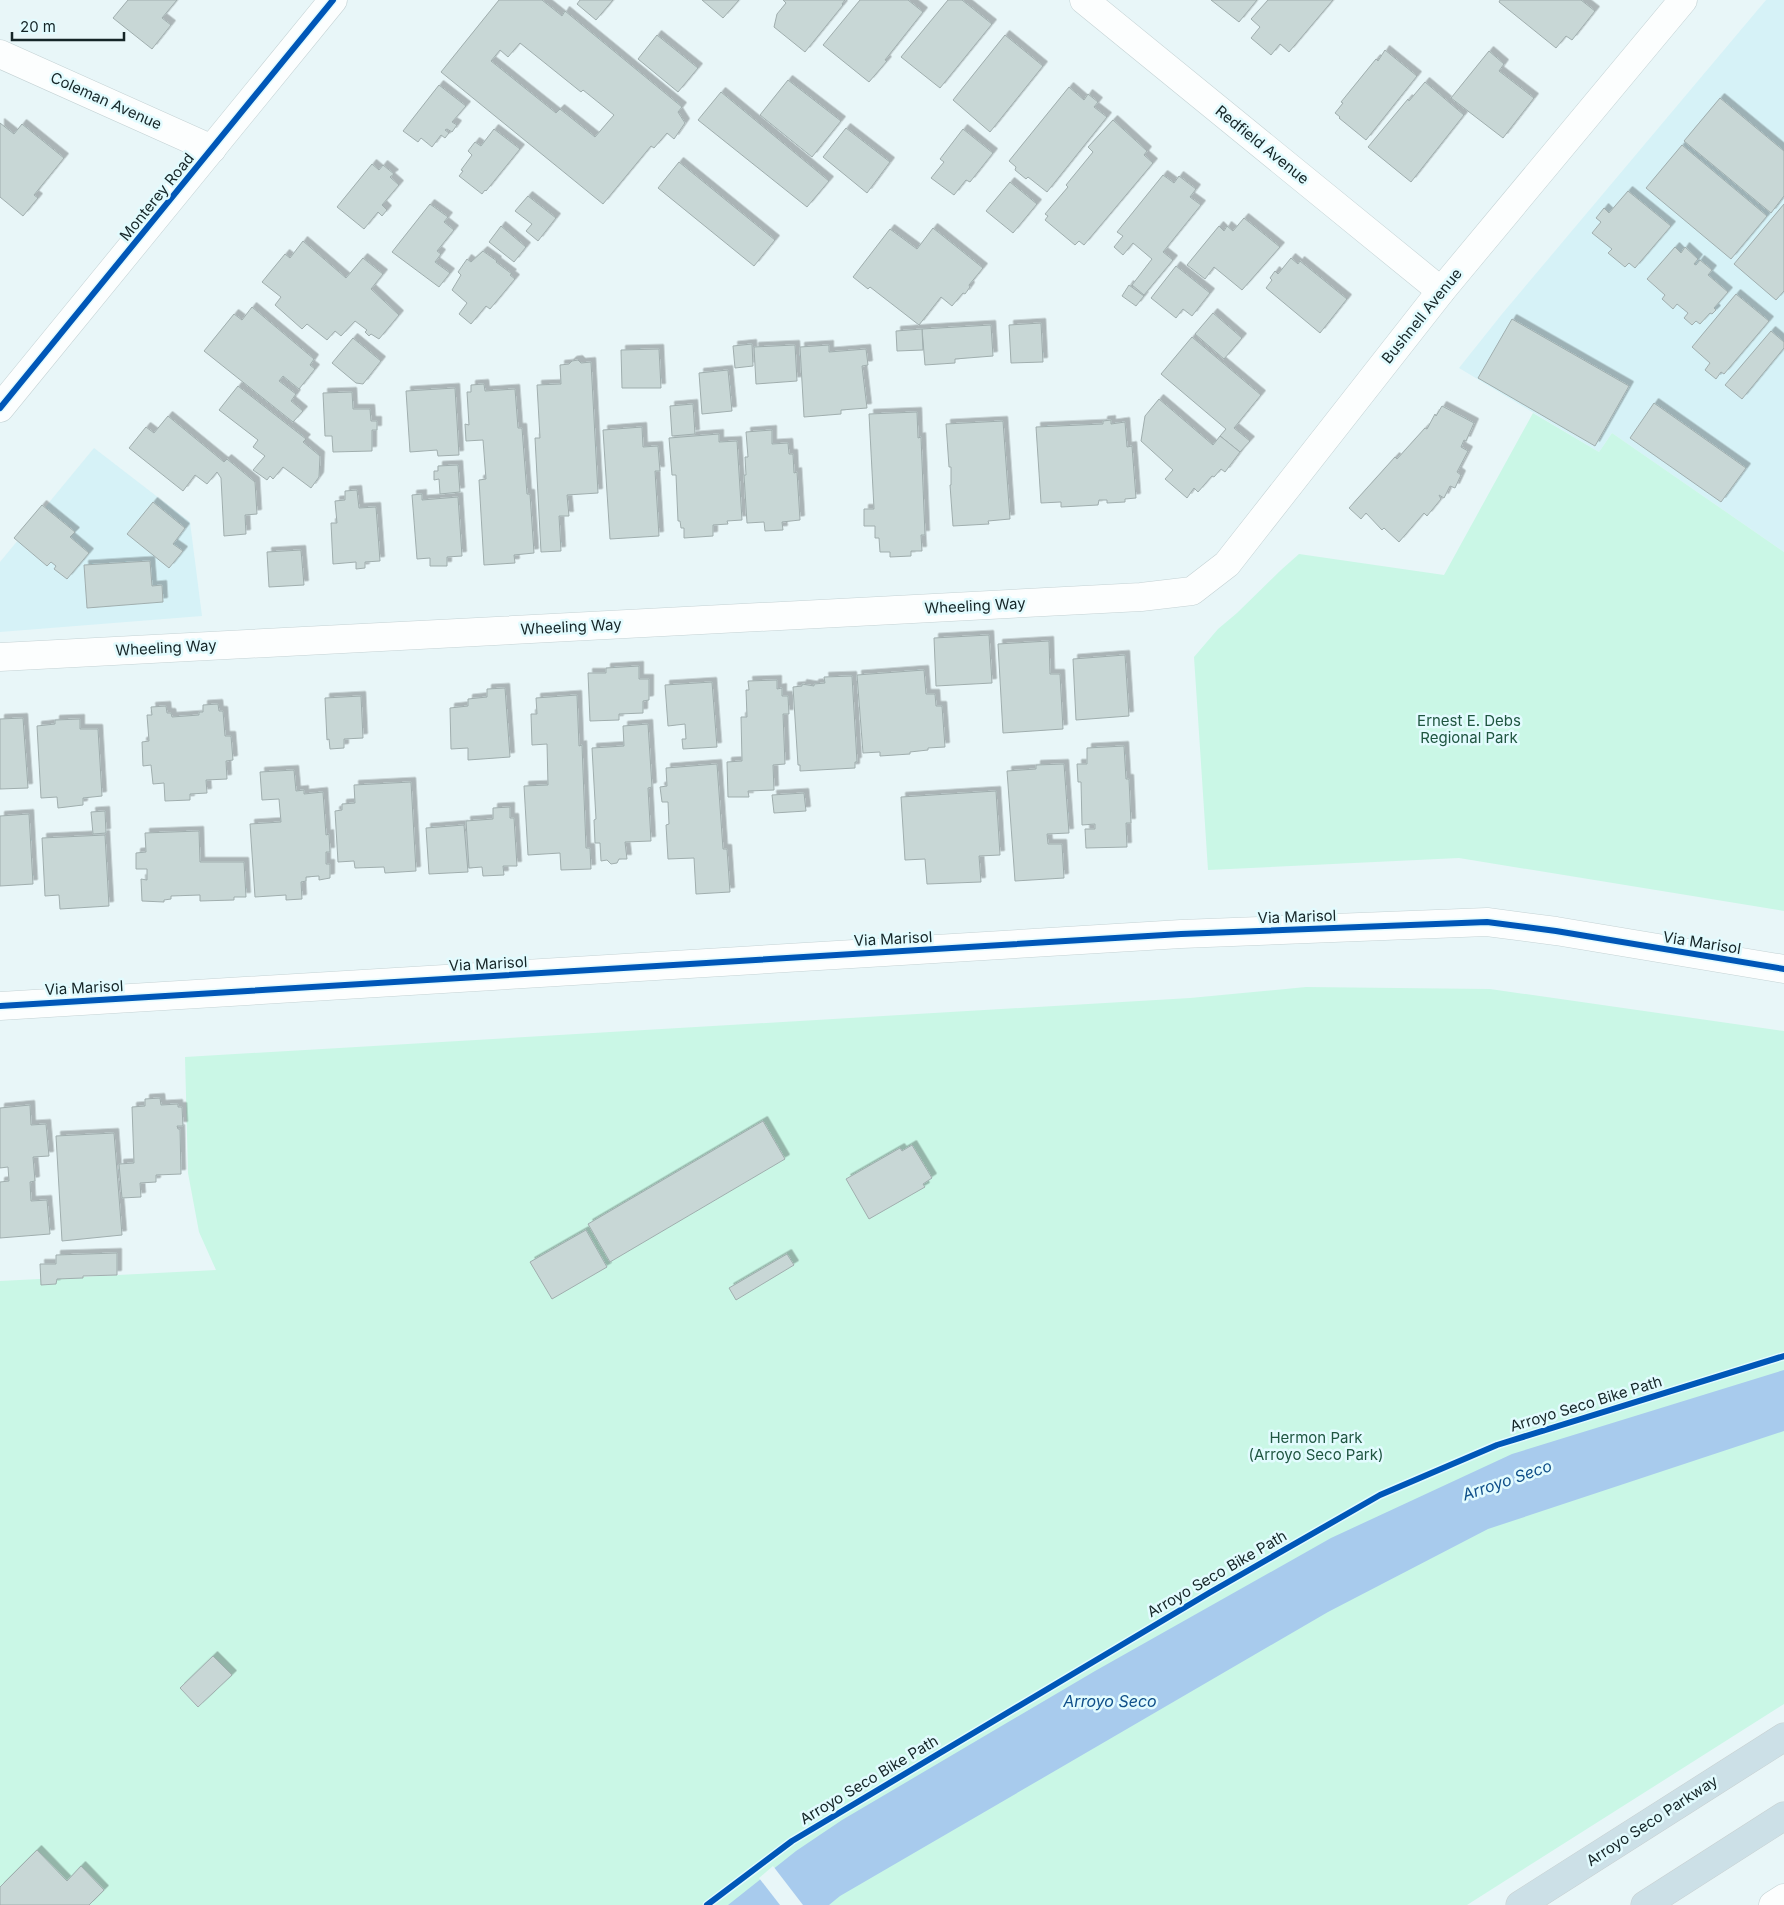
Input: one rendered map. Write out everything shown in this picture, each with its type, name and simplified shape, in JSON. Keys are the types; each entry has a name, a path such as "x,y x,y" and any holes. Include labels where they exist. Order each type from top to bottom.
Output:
{"highway":[{"name":"Arroyo Seco Parkway","path":"1520,1905 1784,1736"},
{"path":"1645,1905 1784,1816"}],"street":[{"name":"Monterey Road","path":"0,408 333,0"},
{"name":"Redfield Avenue","path":"1084,0 1441,291"},
{"name":"Bushnell Avenue","path":"1141,597 1192,591 1227,564 1441,291 1683,0"},
{"name":"Coleman Avenue","path":"0,54 212,149"},
{"name":"Wheeling Way","path":"0,657 1141,597"},
{"name":"Via Marisol","path":"0,1006 1181,934 1487,922 1556,931 1784,969"}],"shaded area":[{"path":"1766,0 1784,0 1784,552 1612,433 1599,452 1459,368 1502,314"},
{"path":"94,448 190,522 202,616 0,632 0,562"}],"green space":[{"name":"Ernest E. Debs Regional Park","path":"1533,413 1599,452 1612,433 1784,552 1784,911 1459,858 1208,870 1194,657 1218,629 1299,554 1444,575"},
{"name":"Hermon Park (Arroyo Seco Park)","path":"1306,987 1490,989 1784,1031 1784,1704 1467,1905 0,1905 0,1281 216,1270 199,1232 188,1173 185,1057 1190,998"}],"water":[{"name":"Arroyo Seco","path":"1784,1370 1784,1431 1488,1529 1328,1612 840,1896 829,1905 728,1905 796,1851 842,1820 1095,1671 1331,1538 1512,1454"}],"pier":[{"path":"773,1866 803,1905 780,1905 759,1878"}],"building":[{"path":"128,0 177,0 162,18 171,25 152,49 113,18"},
{"path":"499,0 542,0 562,16 565,11 682,107 678,112 685,123 674,139 667,133 654,148 651,146 603,204 441,72","holes":["520,43 581,92 583,90 614,115 595,137 560,109 556,113 491,61 500,50 508,57"]},
{"path":"580,0 613,0 596,20 577,4"},
{"path":"702,0 739,0 723,18"},
{"path":"783,0 845,0 805,52 774,27 777,14 786,3"},
{"path":"860,0 908,0 923,12 869,82 823,45"},
{"path":"948,0 962,0 992,24 940,88 901,57"},
{"path":"1211,0 1257,0 1239,22"},
{"path":"1268,0 1333,0 1289,52 1280,44 1271,55 1251,38 1260,27 1251,19"},
{"path":"1500,0 1581,0 1595,11 1572,40 1566,36 1556,48 1499,2"},
{"path":"657,35 698,68 678,92 638,59"},
{"path":"1005,35 1043,66 990,132 953,100"},
{"path":"1385,50 1417,76 1366,140 1335,113 1343,103 1341,102 1376,59 1378,61"},
{"path":"1489,51 1504,64 1499,71 1534,98 1503,138 1451,98"},
{"path":"788,80 841,121 812,157 760,115"},
{"path":"1425,82 1464,115 1411,182 1368,147 1408,99 1409,101"},
{"path":"439,85 466,106 452,122 457,125 452,132 447,129 445,130 449,133 445,138 441,135 432,147 421,138 418,142 403,131"},
{"path":"1069,87 1084,100 1088,94 1098,102 1094,107 1107,117 1047,192 1028,177 1026,179 1015,170 1016,167 1009,161"},
{"path":"721,92 829,181 807,207 698,120"},
{"path":"1720,98 1784,151 1784,196 1771,213 1684,141"},
{"path":"1113,120 1147,151 1144,155 1153,163 1084,245 1079,241 1075,245 1045,220 1048,216 1045,214 1068,187 1066,185 1093,152 1088,147"},
{"path":"0,123 14,134 22,124 64,158 34,195 38,198 23,216 0,197"},
{"path":"846,128 890,162 867,193 823,157"},
{"path":"494,129 520,149 482,194 459,176 472,155 468,151 475,142 481,146"},
{"path":"963,129 993,153 970,182 966,180 954,195 931,178 944,162 940,159"},
{"path":"1682,145 1767,216 1731,259 1646,188"},
{"path":"679,162 775,240 754,266 658,188"},
{"path":"372,164 379,170 383,165 394,174 390,177 399,185 382,205 387,210 382,216 378,212 364,229 337,207"},
{"path":"1163,175 1174,183 1179,176 1196,189 1190,197 1201,205 1163,252 1173,260 1144,295 1132,285 1152,259 1133,243 1123,255 1114,247 1123,236 1117,232"},
{"path":"1010,182 1037,204 1013,233 986,211"},
{"path":"1628,191 1671,226 1635,268 1629,263 1625,267 1608,253 1612,249 1592,233 1601,222 1596,218 1604,208 1609,213"},
{"path":"528,196 556,218 538,241 526,231 532,224 515,211"},
{"path":"430,204 448,217 444,222 454,230 437,251 441,254 435,262 450,273 439,287 392,252"},
{"path":"1784,204 1784,291 1776,300 1734,264"},
{"path":"1244,218 1280,247 1242,290 1214,267 1205,279 1187,265 1219,226 1224,231 1227,226 1233,231"},
{"path":"501,226 526,247 514,262 489,242"},
{"path":"933,228 983,268 969,285 970,287 965,294 963,293 952,306 941,297 919,325 870,287 868,289 853,277 890,229 917,249"},
{"path":"303,241 346,278 363,258 383,274 371,289 399,315 379,339 371,334 369,336 365,332 367,330 355,321 341,336 335,331 327,340 307,324 302,329 275,305 281,297 262,282 285,254 290,258"},
{"path":"1675,247 1681,253 1685,247 1698,259 1694,264 1696,265 1700,260 1712,270 1708,275 1728,292 1714,308 1716,310 1712,314 1710,313 1700,324 1696,321 1692,325 1684,318 1688,313 1677,304 1673,309 1662,299 1665,295 1647,279"},
{"path":"483,251 512,274 510,275 515,279 490,309 486,306 471,324 459,314 467,303 452,290 461,275 458,272 467,259 471,262"},
{"path":"1291,258 1298,264 1300,261 1347,299 1320,333 1266,288 1272,280 1270,278 1275,271 1278,274"},
{"path":"1176,266 1210,293 1192,316 1183,309 1176,318 1151,298"},
{"path":"1129,285 1144,296 1136,306 1122,296"},
{"path":"1736,294 1769,321 1724,374 1721,372 1716,379 1705,370 1710,363 1692,347"},
{"path":"252,307 314,359 310,365 315,369 299,389 283,376 279,381 296,394 291,401 303,411 293,422 204,351 234,314 242,320"},
{"path":"1213,313 1242,338 1224,359 1195,334"},
{"path":"1512,319 1629,386 1595,446 1478,378"},
{"path":"1041,323 1043,362 1011,363 1009,325"},
{"path":"991,325 993,356 955,359 955,363 925,365 922,329"},
{"path":"922,329 923,350 897,351 896,331"},
{"path":"1771,331 1784,342 1784,348 1742,399 1725,385"},
{"path":"1192,337 1261,395 1234,428 1250,441 1240,452 1220,436 1226,429 1161,374"},
{"path":"353,338 381,361 363,384 356,383 332,363"},
{"path":"752,344 753,366 735,368 733,346"},
{"path":"795,345 797,381 756,384 754,347"},
{"path":"829,345 829,352 866,349 868,365 862,366 867,408 841,410 841,414 804,417 800,347"},
{"path":"659,349 661,388 622,388 621,350"},
{"path":"578,360 581,363 591,362 598,493 567,495 569,516 559,516 561,551 541,552 535,438 540,438 537,385 561,384 560,365"},
{"path":"728,370 732,411 702,414 699,373"},
{"path":"484,384 485,391 515,389 518,428 522,428 527,494 530,494 534,553 514,555 515,563 484,565 479,480 486,479 483,440 466,441 465,424 469,425 467,392 471,392 471,385"},
{"path":"238,386 306,439 303,442 320,456 319,477 311,488 283,467 273,479 270,476 267,480 253,470 265,456 253,447 258,440 219,410"},
{"path":"455,388 459,455 438,456 437,450 410,452 406,391"},
{"path":"352,392 353,409 370,409 371,421 377,421 377,430 372,430 372,451 333,452 332,436 325,436 323,393"},
{"path":"1159,399 1213,445 1220,436 1240,452 1225,472 1221,469 1198,492 1194,488 1187,498 1165,479 1173,470 1141,441 1145,416"},
{"path":"1654,403 1746,468 1721,502 1630,438"},
{"path":"693,404 695,434 672,436 670,406"},
{"path":"1442,406 1474,423 1466,441 1464,440 1461,447 1468,451 1457,472 1461,475 1455,488 1450,486 1444,498 1439,495 1441,499 1427,516 1424,513 1399,542 1384,528 1382,530 1366,513 1361,519 1349,508 1395,457 1397,459 1425,428 1427,429"},
{"path":"917,412 918,438 921,437 925,535 921,535 922,551 911,551 911,556 890,557 890,552 880,552 879,538 875,538 875,526 864,526 864,509 874,509 869,414"},
{"path":"168,416 224,462 227,459 255,482 257,514 245,515 246,534 224,536 221,478 217,472 207,484 195,475 183,491 129,448 146,427 154,433"},
{"path":"1111,420 1111,424 1125,422 1127,447 1132,446 1136,498 1125,499 1125,502 1107,503 1107,500 1099,500 1098,505 1061,507 1061,502 1041,503 1036,427 1103,424 1103,421"},
{"path":"1003,421 1010,519 988,521 989,524 953,526 950,485 951,467 949,467 946,424"},
{"path":"642,427 643,447 658,446 660,471 655,471 659,536 610,539 603,430"},
{"path":"772,430 772,444 788,443 789,454 793,454 794,473 797,472 800,520 782,522 783,530 765,531 764,522 747,523 744,475 746,475 745,457 748,457 746,432"},
{"path":"719,434 719,442 737,441 742,520 727,521 728,524 713,525 713,536 684,538 684,528 681,528 680,521 678,521 676,475 672,475 669,438"},
{"path":"458,465 460,492 440,494 439,479 434,480 434,471 438,471 438,466"},
{"path":"357,490 359,508 376,507 380,561 365,562 365,568 356,569 356,562 333,564 331,523 337,523 335,501 345,500 345,491"},
{"path":"422,494 422,500 458,497 462,556 447,557 447,566 430,566 430,558 417,559 412,495"},
{"path":"153,502 185,528 173,544 183,551 169,568 127,534"},
{"path":"42,505 75,532 70,537 89,553 67,579 54,569 56,566 51,562 47,566 14,538"},
{"path":"301,550 304,585 269,587 267,552"},
{"path":"150,561 152,586 162,585 163,602 87,608 84,565"},
{"path":"989,635 992,683 936,686 934,638"},
{"path":"1049,641 1050,674 1060,674 1063,729 1003,733 998,644"},
{"path":"1125,655 1129,716 1076,720 1073,659"},
{"path":"639,666 639,679 649,679 649,700 643,701 643,713 619,714 619,720 590,721 588,673 606,673 606,668"},
{"path":"924,670 926,694 935,694 936,706 942,706 945,747 928,748 928,750 910,752 910,754 880,756 880,752 863,753 857,675"},
{"path":"852,676 857,762 855,762 855,768 800,771 793,687 802,686 802,684 814,686 814,684 825,683 824,677"},
{"path":"777,680 777,689 782,688 782,696 788,696 789,714 783,714 785,764 773,765 774,790 748,791 749,797 728,797 727,762 742,761 741,717 747,717 746,690 749,690 748,681"},
{"path":"712,682 717,747 683,749 682,739 686,739 685,724 668,726 665,685"},
{"path":"505,688 510,757 468,760 468,748 451,749 450,708 468,706 468,699 487,697 487,689"},
{"path":"577,695 579,746 582,745 586,848 590,848 591,869 561,870 560,853 528,855 524,786 548,785 547,744 532,745 531,714 537,714 536,698"},
{"path":"361,696 363,738 344,739 344,748 330,749 329,739 327,740 325,698"},
{"path":"218,704 219,711 223,711 225,736 231,736 233,760 226,761 227,779 206,780 207,793 190,794 190,800 165,801 164,783 153,784 151,765 143,766 142,742 149,741 147,715 152,715 151,707 166,706 167,713 171,713 172,717 199,715 199,712 203,712 203,705"},
{"path":"23,718 28,788 0,789 0,719"},
{"path":"80,719 80,729 98,729 102,796 83,798 83,805 58,808 57,797 41,798 37,726 55,724 55,720"},
{"path":"648,724 652,787 648,788 651,841 625,842 627,859 619,859 617,863 611,864 607,860 601,861 600,843 595,843 594,820 596,819 592,748 624,746 623,726"},
{"path":"1124,746 1126,779 1129,779 1131,823 1126,823 1127,847 1086,848 1085,829 1095,829 1095,824 1082,825 1081,782 1078,782 1077,764 1087,764 1087,748"},
{"path":"717,764 723,849 727,849 730,892 696,894 694,858 668,859 666,825 669,824 668,802 662,802 660,787 667,786 666,768"},
{"path":"1064,764 1069,833 1047,834 1048,844 1062,844 1064,878 1015,881 1007,771 1036,769 1036,765"},
{"path":"294,770 296,791 304,790 304,794 323,792 326,835 329,834 330,852 326,852 326,864 330,864 330,878 319,880 319,876 306,877 306,881 301,882 302,899 286,900 286,895 255,897 250,824 281,822 279,799 262,800 260,772"},
{"path":"411,782 416,871 385,873 384,867 355,868 354,861 338,862 335,811 342,810 342,804 355,803 354,785"},
{"path":"996,791 1000,855 979,856 981,882 927,884 925,859 905,860 901,797"},
{"path":"804,793 806,811 774,813 772,795"},
{"path":"510,807 510,818 514,818 517,866 503,866 504,875 483,876 482,867 469,868 466,821 493,819 493,808"},
{"path":"105,811 106,833 93,834 91,812"},
{"path":"29,814 33,884 0,886 0,816"},
{"path":"464,825 468,872 429,874 426,828"},
{"path":"199,831 200,862 244,862 246,897 234,897 234,900 200,901 200,895 171,896 171,899 164,900 164,902 142,901 141,879 147,880 147,869 136,869 136,853 146,852 145,833"},
{"path":"105,835 109,906 60,909 59,895 45,896 42,838"},
{"path":"160,1098 161,1105 178,1104 178,1107 182,1107 183,1126 177,1126 180,1129 181,1174 156,1175 156,1182 140,1183 141,1197 122,1198 119,1164 134,1163 132,1107 145,1106 145,1099"},
{"path":"30,1105 31,1125 46,1124 49,1156 33,1157 35,1181 30,1182 31,1201 47,1200 50,1234 0,1238 0,1182 9,1181 8,1167 0,1168 0,1108"},
{"path":"763,1121 785,1159 610,1262 588,1224"},
{"path":"114,1133 122,1235 62,1241 56,1136"},
{"path":"912,1145 932,1178 923,1184 925,1187 869,1219 846,1179 900,1148 902,1151"},
{"path":"586,1230 607,1267 552,1299 530,1262"},
{"path":"117,1253 117,1275 57,1279 56,1284 41,1285 40,1264 56,1264 56,1255"},
{"path":"787,1254 794,1265 736,1300 729,1288"},
{"path":"213,1656 232,1675 198,1707 180,1688"},
{"path":"37,1850 67,1881 81,1866 104,1890 89,1905 0,1905 0,1887"}],"cycle path":[{"path":"0,408 333,0"},
{"path":"0,1006 1181,934 1487,922 1556,931 1784,969"},
{"name":"Arroyo Seco Bike Path","path":"707,1905 792,1841 1209,1593 1380,1495 1497,1445 1784,1356"}]}
